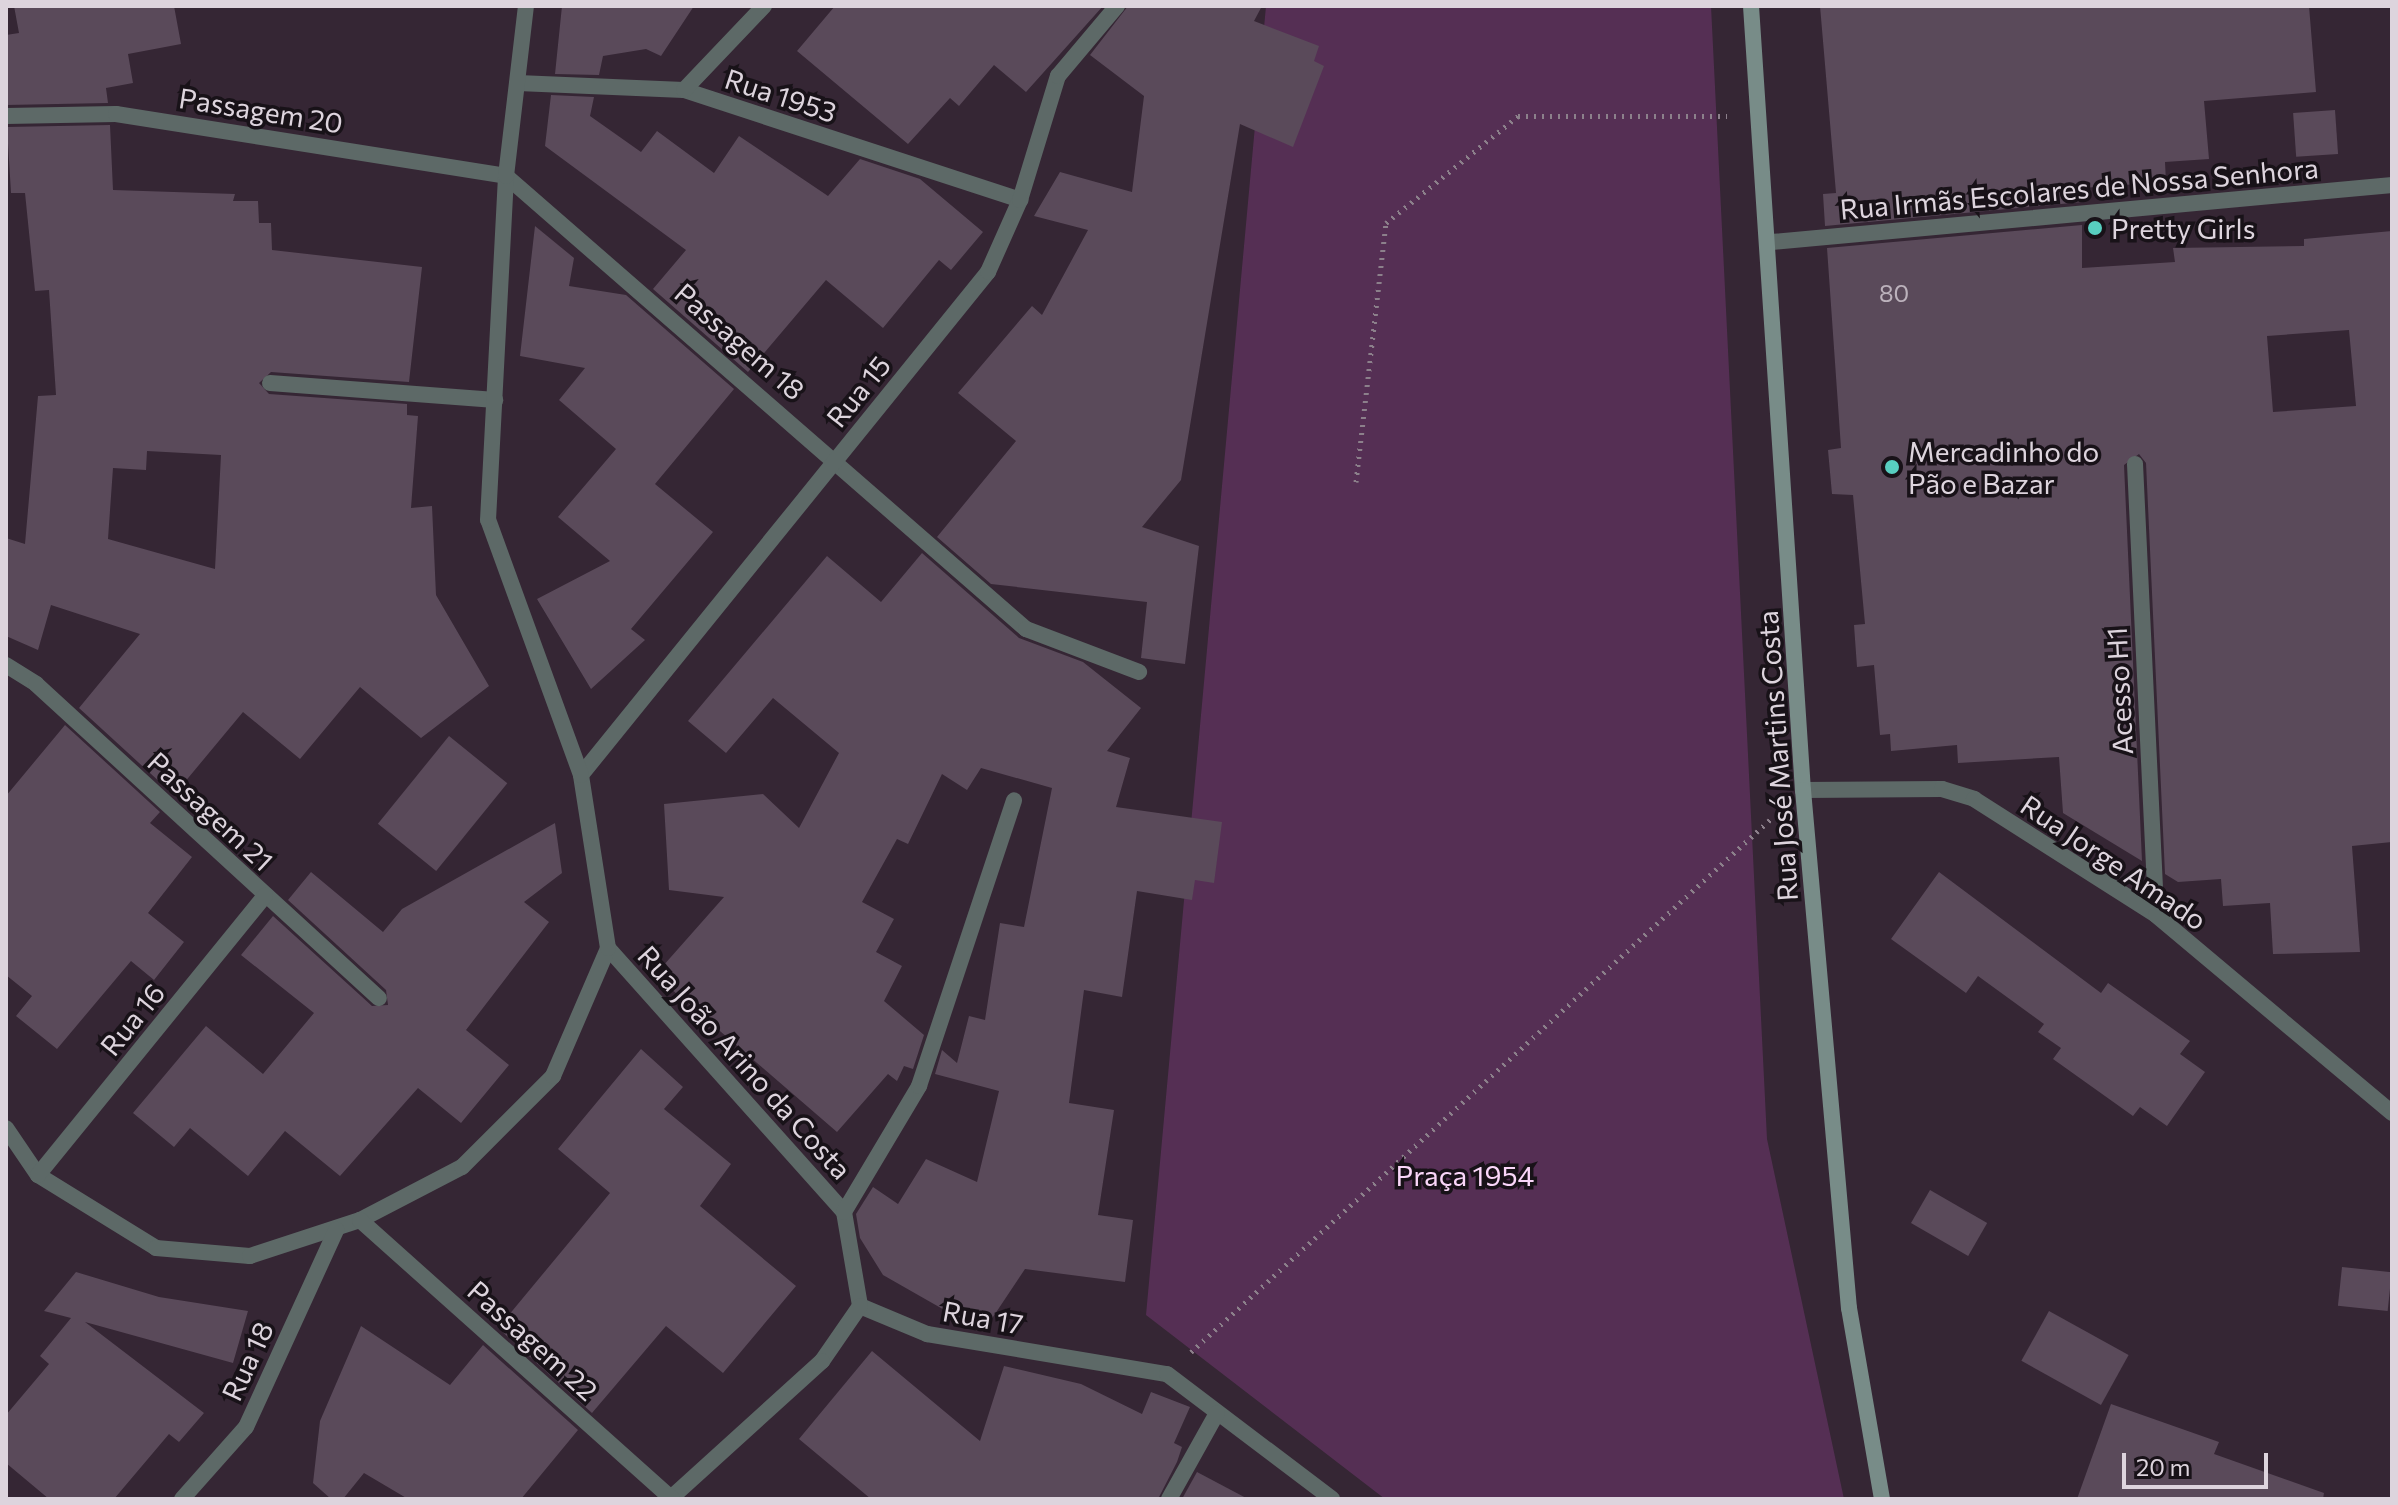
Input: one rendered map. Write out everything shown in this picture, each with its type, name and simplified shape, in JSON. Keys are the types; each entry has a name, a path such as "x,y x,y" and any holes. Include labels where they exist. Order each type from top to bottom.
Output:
{"street":[{"path":"6,1128 38,1175 156,1248 250,1256 360,1220 462,1167 553,1076 608,948 581,775 488,520 506,176 526,6"},
{"path":"684,90 764,6"},
{"name":"Rua 15","path":"581,775 988,272 1020,200 1058,76 1117,6"},
{"name":"Rua José Martins Costa","path":"1751,6 1772,242 1803,790 1849,1308 1882,1499"},
{"name":"Rua 1953","path":"518,83 684,90 1020,200"},
{"name":"Passagem 20","path":"6,116 116,114 506,176"},
{"name":"Passagem 18","path":"506,176 837,459 1026,629 1139,672"},
{"name":"Rua Irmãs Escolares de Nossa Senhora","path":"1772,242 2392,185"},
{"path":"270,383 495,400"},
{"name":"Acesso H1","path":"2135,464 2156,915"},
{"name":"Passagem 21","path":"6,665 36,684 379,998"},
{"name":"Rua Jorge Amado","path":"1803,790 1942,789 1974,799 2156,915 2392,1113"},
{"path":"844,1212 919,1086 1014,800"},
{"name":"Rua 16","path":"38,1175 265,896"},
{"name":"Rua João Arino da Costa","path":"608,948 844,1212 860,1306"},
{"name":"Passagem 22","path":"360,1220 671,1499"},
{"name":"Rua 18","path":"182,1499 246,1427 336,1230"},
{"path":"671,1499 822,1361 860,1306"},
{"name":"Rua 17","path":"860,1306 927,1334 1167,1374 1332,1499"},
{"path":"1169,1499 1217,1413"}],"path":[{"path":"1356,482 1386,223 1518,116 1760,116"},
{"path":"1167,1374 1803,790"}],"green space":[{"name":"Praça 1954","path":"1266,6 1711,6 1767,1139 1844,1499 1385,1499 1146,1315"}],"building":[{"path":"14,6 174,6 181,44 128,54 133,83 106,88 108,103 6,105 6,35 19,33"},
{"path":"562,6 694,6 661,56 646,49 603,56 599,75 555,74"},
{"path":"835,6 1103,6 1026,92 994,65 959,106 950,98 908,144 797,51"},
{"path":"1128,6 1262,6 1254,21 1319,46 1314,61 1324,66 1293,147 1240,124 1181,480 1142,527 1199,546 1185,664 1141,658 1147,602 991,584 937,537 1016,441 958,393 1032,306 1042,315 1088,230 1034,216 1060,172 1132,192 1144,96 1090,55"},
{"path":"1820,6 2309,6 2316,92 2204,101 2209,159 2165,162 2166,182 2082,188 2082,202 1825,226 1823,194 1836,193"},
{"path":"551,95 594,97 590,116 641,152 657,131 714,173 739,136 828,196 860,159 920,179 983,232 951,270 939,260 883,328 826,280 748,372 653,289 686,250 545,146"},
{"path":"2335,110 2338,154 2296,157 2293,113"},
{"path":"110,125 113,190 235,194 233,201 258,201 259,223 271,223 272,250 422,267 409,382 271,372 259,383 269,394 407,404 407,415 418,416 411,508 432,506 436,595 489,686 421,738 360,687 300,759 243,712 174,795 79,708 140,634 51,605 38,650 6,636 6,538 25,544 38,396 56,395 49,290 35,291 25,193 11,193 7,127","holes":["147,451 221,455 215,569 108,539 113,468 146,470"]},
{"path":"2082,225 2082,268 2175,262 2173,248 2304,246 2304,239 2392,231 2392,842 2352,846 2360,952 2273,954 2270,903 2223,906 2221,879 2178,882 2165,874 2146,463 2139,454 2124,465 2142,861 2063,813 2059,757 1958,763 1957,745 1891,751 1890,734 1880,735 1874,665 1857,667 1854,625 1865,624 1853,495 1832,494 1828,450 1841,448 1827,248","holes":["2349,330 2356,406 2273,412 2267,336"]},
{"path":"535,226 574,258 569,286 626,295 734,389 655,484 713,532 631,629 645,640 591,689 537,599 610,561 558,517 616,449 559,400 585,368 520,356"},
{"path":"922,553 1019,638 1083,662 1141,708 1107,751 1130,758 1116,807 1222,822 1214,883 1195,880 1192,900 1137,891 1122,997 1084,990 1069,1103 1114,1110 1098,1215 1133,1220 1125,1282 1025,1269 983,1332 883,1275 860,1238 856,1214 873,1187 898,1204 926,1159 977,1182 999,1091 935,1074 942,1050 957,1063 969,1016 985,1020 1000,923 1024,927 1052,788 981,768 967,790 942,774 908,844 897,839 862,902 894,919 876,952 902,966 884,1001 924,1035 913,1069 904,1066 897,1081 888,1074 837,1132 655,975 724,897 669,890 664,804 763,794 799,828 839,753 773,698 726,753 688,721 827,556 881,602"},
{"path":"65,725 160,812 150,823 192,857 148,913 184,942 154,980 131,961 57,1049 16,1016 32,996 6,975 6,796"},
{"path":"449,736 507,783 436,871 378,824"},
{"path":"555,823 562,873 524,902 549,922 466,1030 509,1065 461,1123 418,1088 340,1176 285,1131 248,1176 190,1128 174,1147 133,1113 206,1026 263,1074 314,1013 241,955 273,916 372,1006 388,1005 386,990 288,900 311,872 383,932 402,909"},
{"path":"1939,872 2101,993 2108,983 2190,1041 2180,1054 2205,1072 2167,1126 2140,1107 2133,1116 2053,1059 2061,1048 2038,1032 2044,1024 1978,976 1966,993 1891,939"},
{"path":"641,1049 683,1087 664,1109 731,1164 700,1206 796,1286 723,1373 666,1326 592,1413 498,1328 610,1193 558,1149"},
{"path":"1930,1190 1987,1223 1968,1256 1911,1223"},
{"path":"2342,1267 2392,1272 2388,1311 2338,1306"},
{"path":"76,1272 159,1297 248,1311 233,1363 85,1322 204,1413 179,1442 169,1434 114,1499 49,1499 6,1463 6,1415 49,1364 40,1356 71,1318 44,1311"},
{"path":"2049,1311 2129,1355 2101,1405 2021,1361"},
{"path":"361,1326 450,1385 483,1345 578,1430 521,1499 408,1499 364,1473 343,1499 331,1499 313,1483 320,1421"},
{"path":"872,1351 980,1441 1004,1366 1081,1384 1142,1414 1151,1392 1190,1407 1174,1443 1182,1447 1177,1462 1158,1499 871,1499 799,1439"},
{"path":"2111,1404 2219,1442 2214,1454 2324,1493 2323,1499 2077,1499"},
{"path":"1197,1472 1248,1499 1182,1499"}],"place":[{"name":"Pretty Girls","path":"2095,228"},
{"name":"Mercadinho do Pão e Bazar","path":"1892,467"}]}
